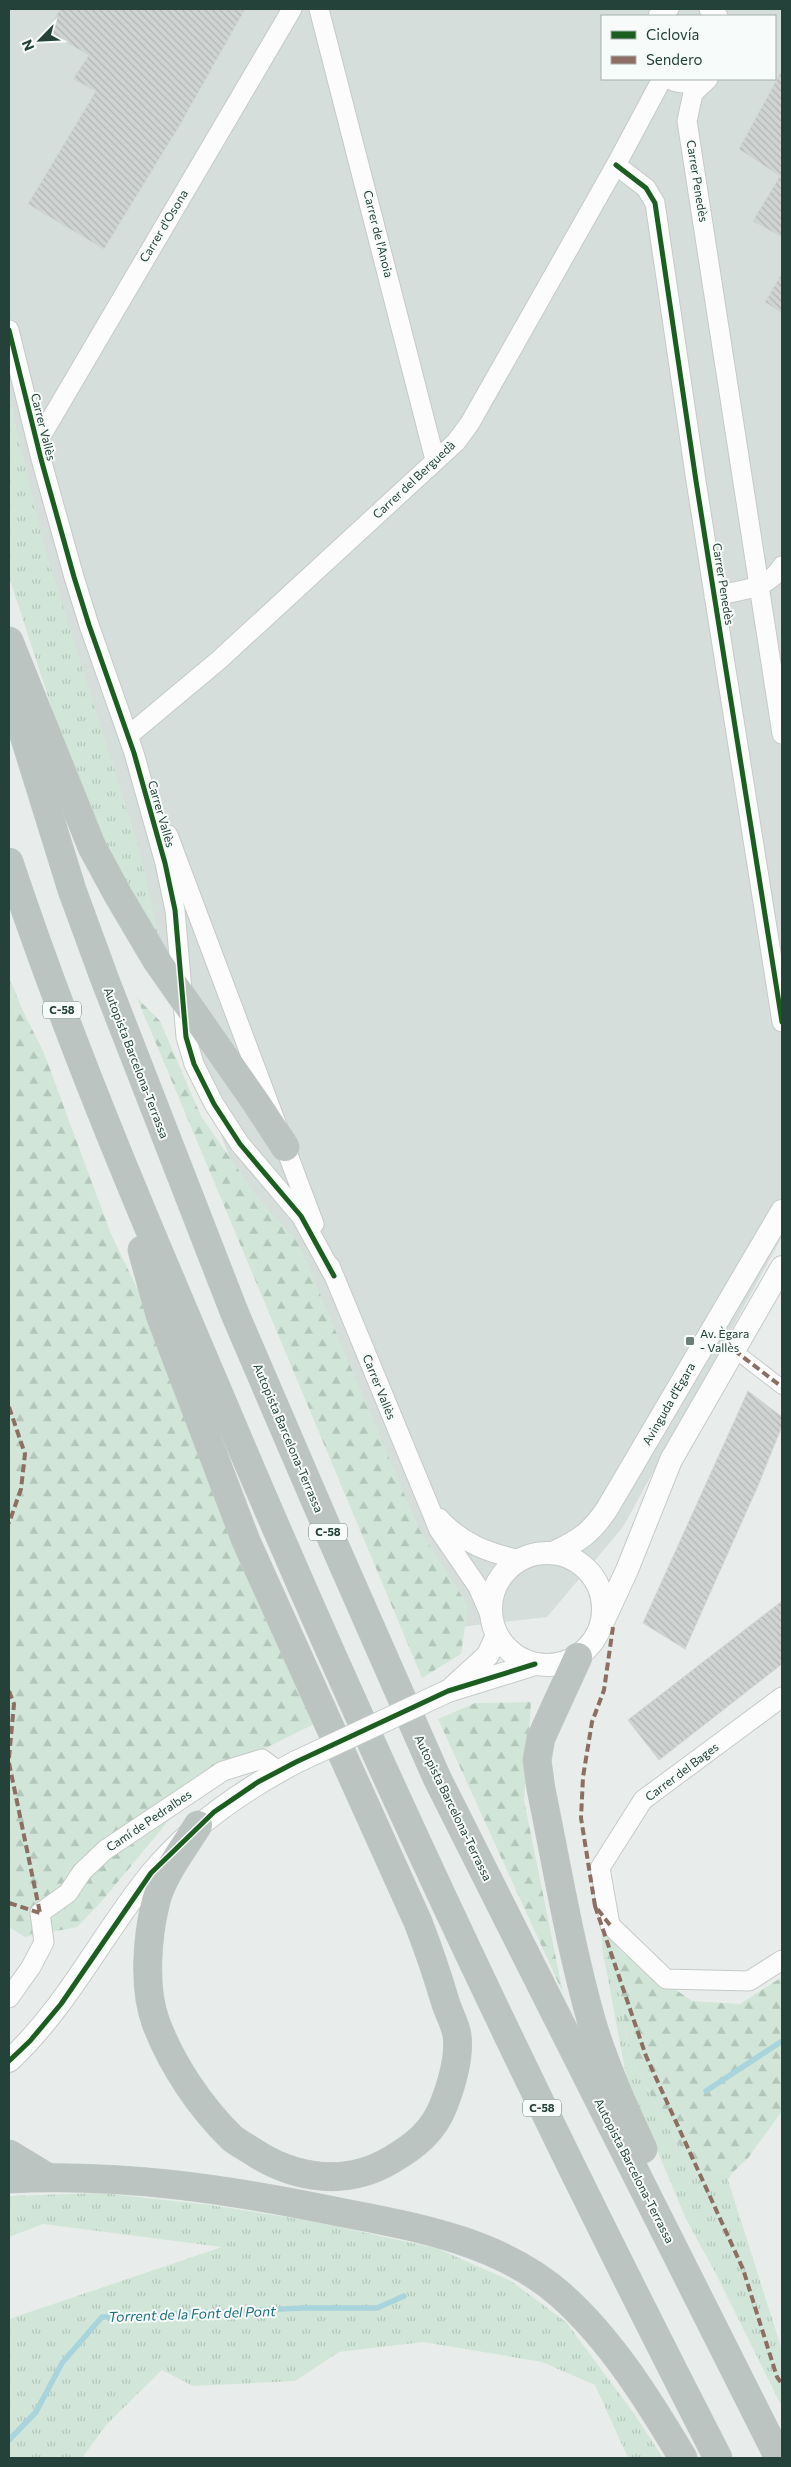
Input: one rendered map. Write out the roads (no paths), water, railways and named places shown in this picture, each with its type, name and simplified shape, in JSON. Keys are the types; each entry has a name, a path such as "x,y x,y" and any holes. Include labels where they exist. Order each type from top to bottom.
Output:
{"highway":[{"path":"9,641 92,847 140,935 285,1147"},
{"name":"Autopista Barcelona-Terrassa","path":"9,687 72,890 105,980 235,1314 314,1500 437,1778 779,2458"},
{"name":"C-58","path":"9,862 118,1156 293,1570 374,1754 609,2246 718,2458"},
{"path":"118,1156 160,1314 239,1523 418,1922 438,1976 456,2034 455,2064 449,2090 440,2115 426,2136 379,2167 360,2174 340,2177 300,2174 266,2161 234,2140 184,2079 155,2022 150,1992 148,1945 156,1899 166,1878 198,1825"},
{"path":"578,1657 540,1738 537,1760 541,1789 582,1982 593,2024 609,2072 628,2118 670,2206 721,2346"},
{"path":"9,2154 47,2177"},
{"path":"9,2179 47,2177 156,2182 264,2196 440,2234 483,2249 523,2268 561,2296 603,2338 657,2415 684,2458"}],"street":[{"name":"Carrer d'Osona","path":"36,442 292,9"},
{"name":"Carrer de l'Anoia","path":"319,9 435,460"},
{"name":"Carrer del Berguedà","path":"131,745 219,660 456,442 470,423 616,166 661,80"},
{"path":"672,80 681,83 695,83 705,80"},
{"name":"Carrer Penedès","path":"707,80 693,93 687,121 782,734"},
{"name":"Carrer Penedès","path":"616,166 646,188 656,203 714,596 782,1022"},
{"name":"Carrer Vallès","path":"9,330 36,442 89,625 131,745 165,863 175,910 186,1037 194,1064 214,1104 240,1144 301,1216 334,1276"},
{"path":"714,596 759,586 772,580 782,566"},
{"name":"Carrer Vallès","path":"131,745 154,796 334,1276 444,1538 478,1586 494,1626"},
{"name":"Avinguda d'Egara","path":"553,1553 581,1540 594,1528 607,1509 782,1211"},
{"path":"494,1626 509,1651 535,1664 555,1665 578,1657 592,1643 627,1570 671,1460 782,1267"},
{"path":"734,1350 782,1386"},
{"name":"Carrer Vallès","path":"426,1498 446,1526 462,1538 490,1553 520,1560"},
{"path":"448,1691 488,1656 494,1626 491,1606 496,1587 505,1572 520,1560 534,1555 553,1553 564,1556 581,1565 589,1572 599,1588 603,1606 601,1626"},
{"path":"9,2061 30,2041 61,2004 151,1873 198,1825 235,1797 287,1767 448,1691 535,1664"},
{"name":"Carrer del Bages","path":"782,1697 643,1800 600,1868 610,1925 666,1979 749,1981 782,1960"},
{"name":"Camí de Pedralbes","path":"9,1998 31,1967 44,1942 40,1913 68,1893 82,1872 105,1850 224,1771 262,1759 287,1767"}],"waterway":[{"name":"Torrent de la Font del Pont","path":"706,2091 782,2041"},
{"name":"Torrent de la Font del Pont","path":"9,2440 36,2412 62,2363 102,2317 303,2308 377,2308 404,2296"}],"place":[{"name":"Av. Ègara - Vallès","path":"690,1341"}]}
